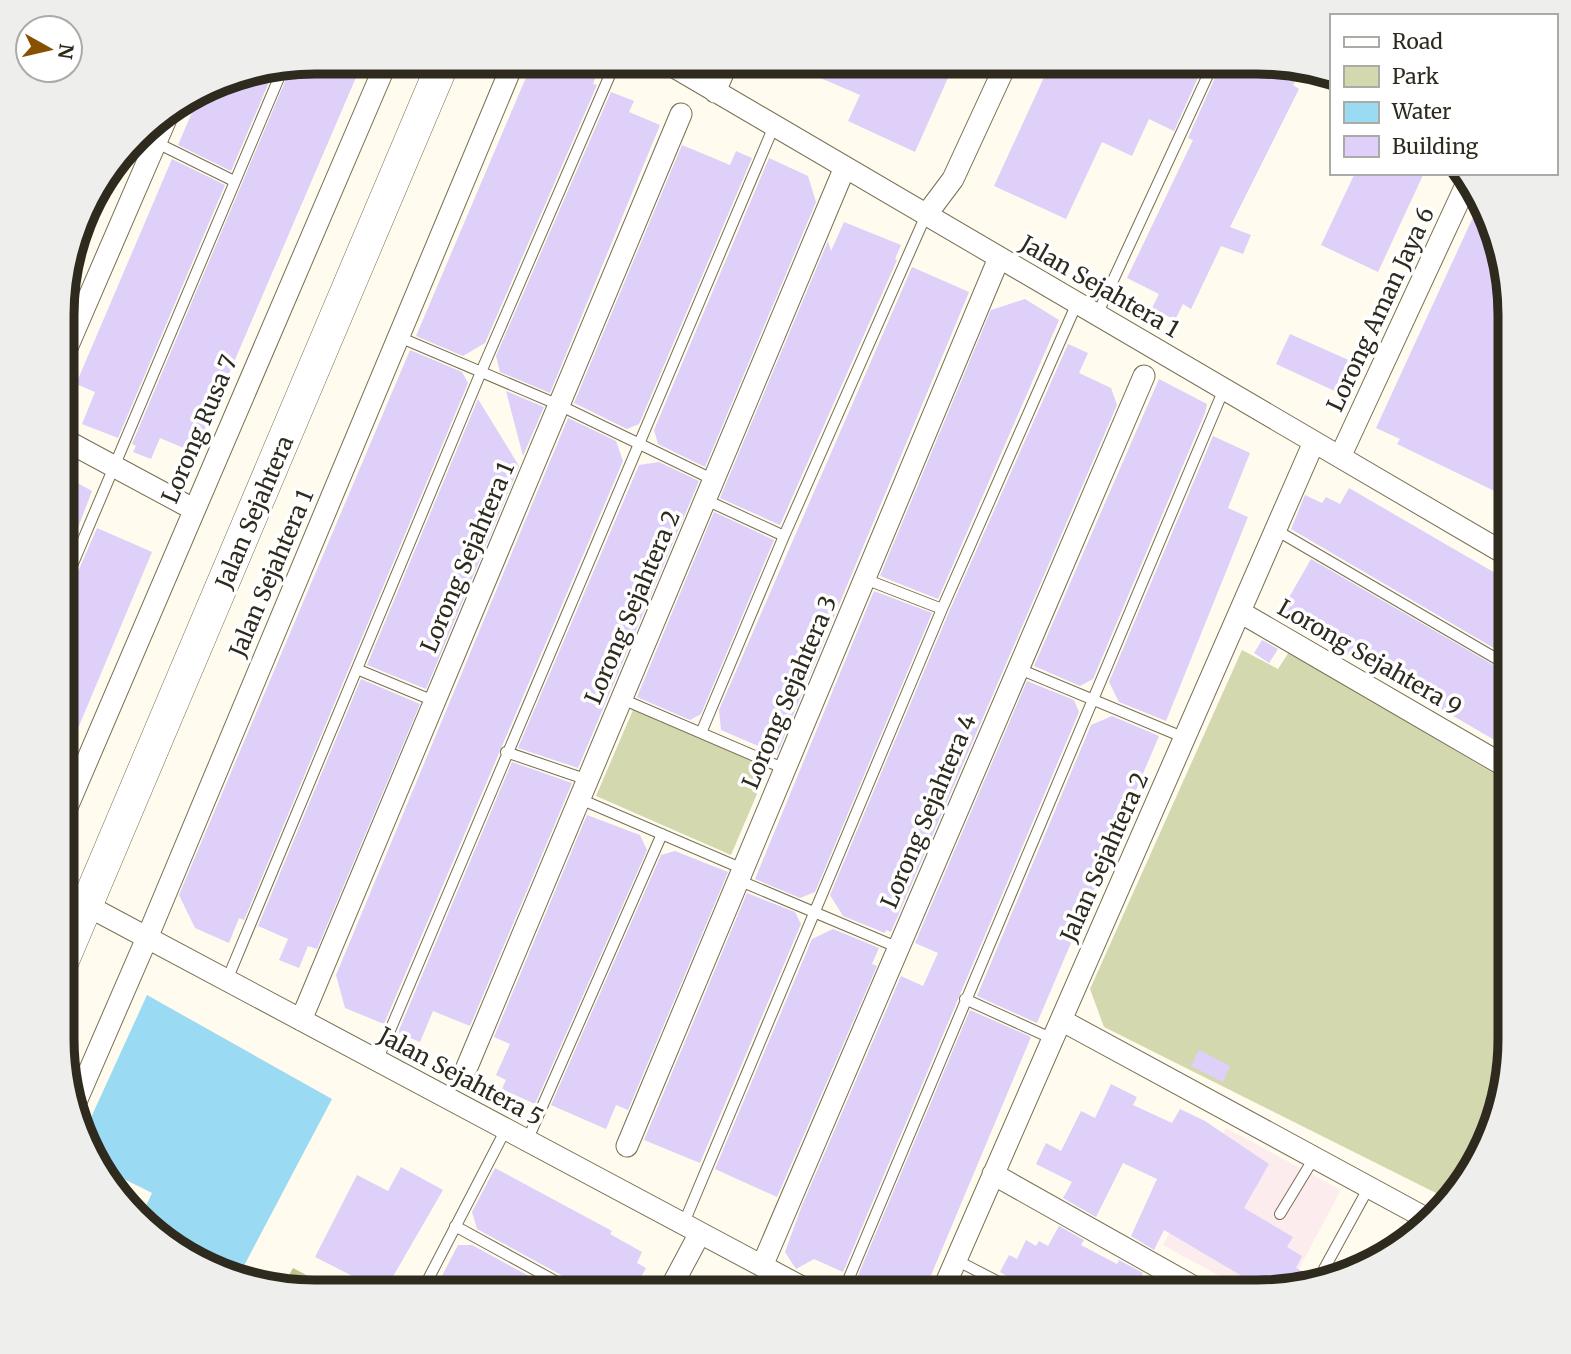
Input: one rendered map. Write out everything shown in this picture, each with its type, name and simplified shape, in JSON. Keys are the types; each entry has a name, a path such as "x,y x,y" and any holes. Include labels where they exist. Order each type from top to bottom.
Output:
{"main road":[{"name":"Jalan Sejahtera","path":"74,934 438,74"}],"street":[{"name":"Lorong Rusa 7","path":"74,789 381,74"},
{"name":"Jalan Sejahtera 1","path":"80,1093 148,938 509,74"},
{"name":"Jalan Sejahtera 1","path":"685,74 1497,549"},
{"path":"715,92 723,74"},
{"path":"926,215 953,179 1001,74"},
{"name":"Lorong Sejahtera 1","path":"302,1020 681,114"},
{"path":"74,329 146,143"},
{"name":"Lorong Sejahtera 2","path":"467,1067 845,167"},
{"name":"Lorong Aman Jaya 6","path":"1340,457 1463,191"},
{"name":"Lorong Sejahtera 3","path":"627,1146 999,258"},
{"name":"Lorong Sejahtera 4","path":"762,1266 1144,376"},
{"name":"Jalan Sejahtera 2","path":"947,1280 1314,442"},
{"path":"74,445 193,509"},
{"name":"Lorong Sejahtera 9","path":"1240,612 1498,762"},
{"name":"Jalan Sejahtera 5","path":"86,905 788,1280"},
{"path":"1057,1030 1314,1158 1421,1215"},
{"path":"993,1174 1168,1280"},
{"path":"673,1280 692,1229"}],"lane":[{"path":"227,981 359,670 481,372 610,74"},
{"path":"1097,315 1208,74"},
{"path":"74,561 279,77"},
{"path":"377,1061 774,126"},
{"path":"150,139 234,181"},
{"path":"701,733 784,536 926,215"},
{"path":"692,1229 814,912 942,609 1077,303"},
{"path":"399,337 559,405 638,443 784,536"},
{"path":"847,1280 1224,390"},
{"path":"1276,530 1497,659"},
{"path":"865,579 942,609"},
{"path":"1017,668 1185,738"},
{"path":"359,670 434,701"},
{"path":"622,699 785,769"},
{"path":"506,752 584,790 662,834 814,912 899,948"},
{"path":"527,1141 662,834"},
{"path":"965,999 1057,1030"},
{"path":"428,1280 506,1129"},
{"path":"1280,1214 1314,1158"},
{"path":"1324,1269 1369,1187"},
{"path":"455,1226 553,1280"},
{"path":"956,1260 995,1280"}],"shaded area":[{"path":"1226,1128 1341,1190 1294,1277 1227,1280 1163,1245"}],"green space":[{"path":"1242,650 1278,669 1289,652 1498,776 1498,1039 1493,1086 1485,1117 1473,1146 1440,1195 1104,1027 1090,989"},
{"path":"633,710 768,768 731,855 596,796"},
{"path":"293,1268 316,1280 315,1280 287,1278"}],"water":[{"path":"147,995 332,1099 242,1269 208,1256 181,1240 144,1210 152,1193 115,1174 88,1123"}],"building":[{"path":"357,74 198,446 189,441 186,449 160,438 151,459 133,452 136,446 132,444 287,76"},
{"path":"527,74 597,74 593,84 597,85 485,343 463,356 416,336"},
{"path":"811,74 950,74 915,152 848,121 860,95"},
{"path":"1045,74 1200,74 1174,131 1149,119 1132,156 1102,142 1066,219 994,186"},
{"path":"1217,74 1272,74 1297,78 1293,85 1299,89 1230,227 1251,235 1243,254 1221,246 1191,309 1183,304 1175,320 1152,308 1159,294 1127,278 1193,140 1188,138"},
{"path":"271,78 231,171 178,145 195,105 237,86"},
{"path":"611,92 634,101 629,112 660,125 550,393 500,372 496,356"},
{"path":"682,145 730,165 736,151 752,158 639,424 627,429 574,403"},
{"path":"769,158 808,176 816,202 705,467 658,444 654,430"},
{"path":"172,159 225,185 118,438 82,424 95,392 76,384"},
{"path":"1354,175 1423,175 1378,272 1321,245"},
{"path":"1475,214 1485,237 1497,299 1497,492 1397,444 1400,439 1376,428"},
{"path":"844,222 901,245 895,259 897,260 780,525 720,498 828,241 831,251"},
{"path":"912,267 969,292 777,754 721,730 719,710"},
{"path":"1025,299 1059,320 938,599 880,576 991,310"},
{"path":"1290,334 1353,362 1339,393 1276,364"},
{"path":"1068,344 1088,353 1079,373 1111,388 1117,405 891,932 886,930 885,933 843,916 830,895 949,612"},
{"path":"410,350 462,372 468,383 244,920 239,918 229,943 195,928 179,895"},
{"path":"1159,379 1207,404 1205,413 1093,679 1080,686 1034,666"},
{"path":"506,391 544,407 523,456"},
{"path":"478,399 519,466 426,689 367,665"},
{"path":"568,418 616,441 623,461 384,1024 345,1008 336,975"},
{"path":"1213,436 1250,453 1228,508 1248,517 1166,721 1119,702 1109,682"},
{"path":"659,462 699,481 578,768 518,748 639,465"},
{"path":"74,481 92,491 74,538"},
{"path":"1349,488 1497,574 1497,650 1291,529 1305,495 1322,503 1326,497 1340,504"},
{"path":"714,512 774,540 701,714 690,720 637,697"},
{"path":"97,528 152,552 74,738 74,581"},
{"path":"1311,559 1497,667 1498,742 1279,615"},
{"path":"874,591 932,613 815,892 800,898 755,879"},
{"path":"1262,640 1278,649 1269,663 1254,653"},
{"path":"361,679 420,704 317,949 308,946 299,968 279,960 288,939 258,926"},
{"path":"1027,681 1074,700 1079,712 843,1272 814,1259 796,1269 785,1252 801,1208 901,976 923,986 938,953 915,943"},
{"path":"1112,716 1159,736 1037,1023 977,996 1091,725"},
{"path":"512,762 572,783 470,1026 433,1011 420,1042 399,1033 399,1030"},
{"path":"587,815 640,835 647,850 535,1104 502,1089 506,1080 496,1075 510,1044 494,1037"},
{"path":"675,851 728,872 628,1110 616,1105 606,1129 551,1105 661,855"},
{"path":"747,893 795,912 801,924 700,1163 644,1140"},
{"path":"833,929 879,948 872,964 877,966 777,1197 715,1169 812,939"},
{"path":"970,1010 1031,1037 929,1280 857,1278"},
{"path":"1199,1050 1230,1066 1223,1082 1191,1066"},
{"path":"1111,1084 1137,1097 1133,1105 1172,1123 1180,1109 1205,1121 1269,1164 1244,1208 1293,1237 1287,1247 1302,1256 1296,1268 1308,1275 1249,1280 1164,1230 1154,1250 1131,1236 1157,1179 1123,1163 1096,1217 1063,1198 1072,1182 1036,1164 1046,1143 1061,1151 1081,1111 1095,1118"},
{"path":"401,1167 443,1190 391,1280 360,1280 315,1257 357,1175 388,1191"},
{"path":"495,1168 612,1231 610,1234 642,1252 637,1263 646,1268 639,1280 570,1280 477,1229 472,1212"},
{"path":"1059,1226 1084,1240 1081,1245 1117,1264 1119,1260 1143,1273 1141,1277 1146,1280 1014,1280 1000,1272 1009,1255 1017,1259 1026,1240 1036,1246 1039,1241 1048,1246"},
{"path":"458,1245 472,1245 536,1280 440,1280"}]}
